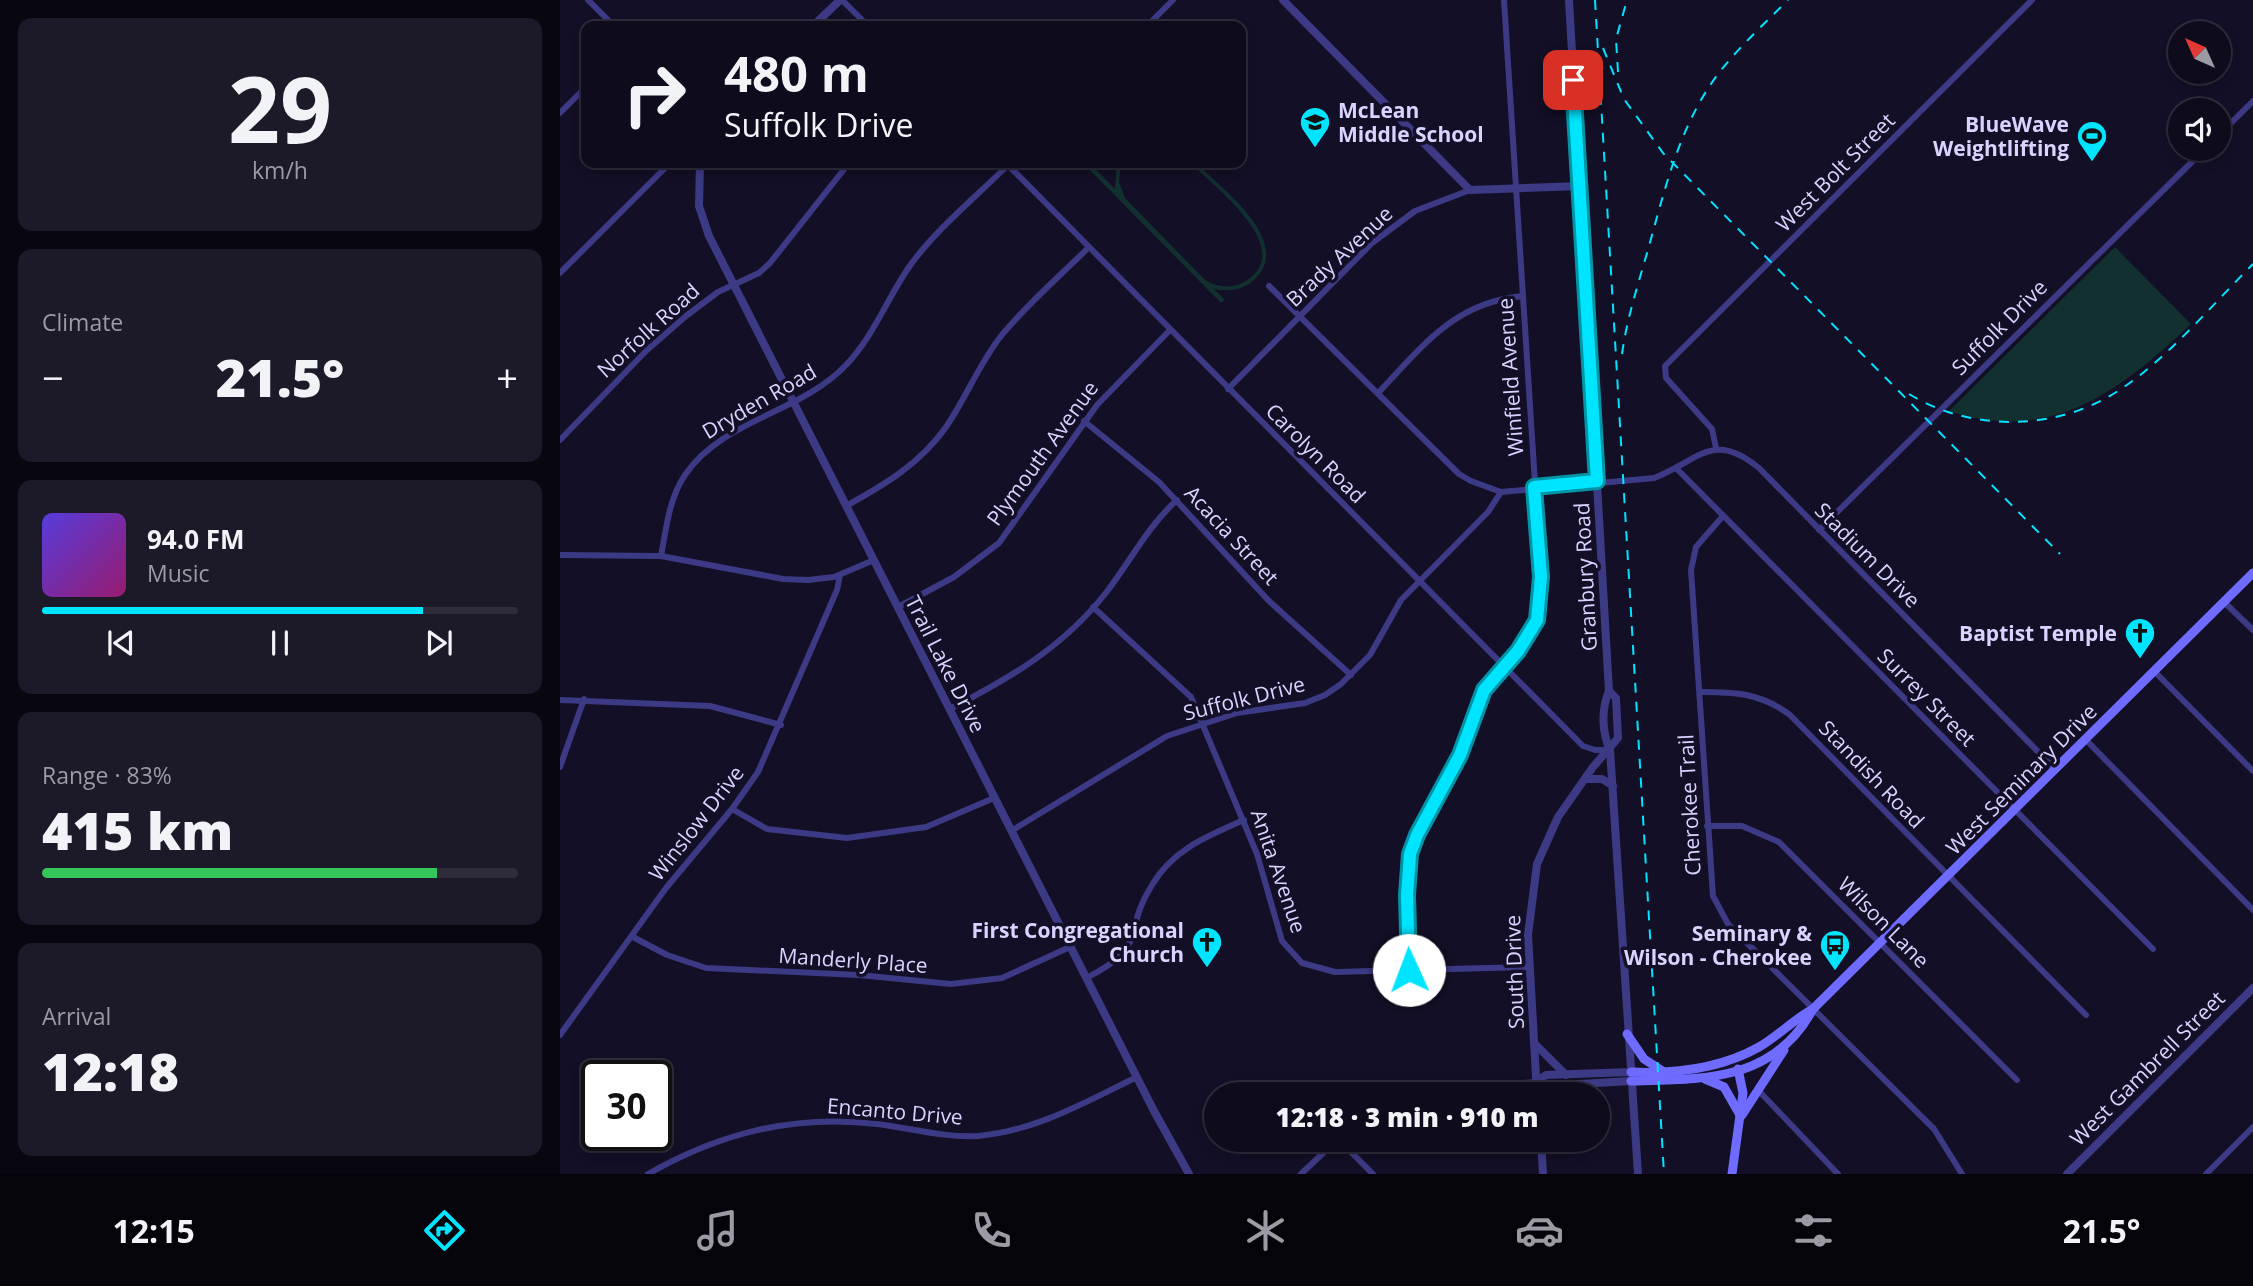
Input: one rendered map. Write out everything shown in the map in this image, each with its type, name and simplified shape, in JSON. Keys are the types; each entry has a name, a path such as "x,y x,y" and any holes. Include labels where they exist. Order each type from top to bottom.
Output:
{"main road":[{"name":"West Seminary Drive","path":"1631,1077 1700,1077 1740,1072 1762,1062 1790,1040 1802,1028 1813,1009 2253,573"},
{"name":"West Seminary Drive","path":"1631,1077 1735,1059 1760,1047 1792,1020 1813,1009"},
{"path":"1627,1034 1644,1059 1666,1073"},
{"path":"1741,1116 1790,1040"},
{"path":"1732,1174 1743,1093 1735,1059"},
{"path":"1700,1077 1724,1087 1741,1116"}],"street":[{"path":"588,0 609,21"},
{"path":"818,21 841,0 864,21"},
{"path":"1152,21 1173,0"},
{"path":"1283,0 1470,190"},
{"name":"Winfield Avenue","path":"1409,970 1407,895 1410,854 1422,821 1460,755 1484,690 1529,636 1537,620 1541,577 1504,0"},
{"name":"Granbury Road","path":"1569,0 1609,691 1604,702 1605,738 1610,750 1638,1174"},
{"name":"West Bolt Street","path":"1716,447 1712,429 1663,371 2032,0"},
{"path":"560,113 581,92"},
{"path":"2231,123 2253,101"},
{"name":"Suffolk Drive","path":"1819,530 2193,161"},
{"path":"560,272 667,168"},
{"name":"Trail Lake Drive","path":"697,168 701,216 734,286 1070,947 1189,1174"},
{"name":"Norfolk Road","path":"560,440 657,342 704,301 734,286 770,262 845,168"},
{"name":"Dryden Road","path":"661,556 677,490 684,476 700,457 730,434 793,403 833,378 855,356 910,266 951,220 1004,168"},
{"name":"Carolyn Road","path":"1012,168 1583,746 1595,750 1610,750"},
{"name":"Brady Avenue","path":"1228,388 1372,243 1400,220 1429,205 1470,190 1580,186"},
{"path":"846,506 898,476 925,452 947,426 982,361 1003,334 1088,248"},
{"path":"1269,286 1459,474 1501,492 1597,481 1654,478 1677,469 1716,447"},
{"path":"1378,393 1441,328 1486,302 1522,296"},
{"name":"Plymouth Avenue","path":"898,607 954,577 999,543 1020,518 1084,421 1111,387 1170,330"},
{"name":"Acacia Street","path":"1084,421 1139,464 1177,500 1269,601 1351,675"},
{"name":"Stadium Drive","path":"1716,447 1736,451 1747,458 2055,769"},
{"name":"Surrey Street","path":"1677,469 2153,949"},
{"name":"Suffolk Drive","path":"1011,831 1080,792 1142,748 1202,723 1305,703 1325,695 1351,675 1370,655 1401,600 1488,512 1501,492"},
{"path":"950,709 1026,668 1063,639 1094,607 1152,525 1177,500"},
{"name":"Cherokee Trail","path":"1723,516 1693,554 1692,596 1710,881 1720,911 1813,1009 1934,1129 1962,1174"},
{"path":"560,555 661,556 783,579 819,580 841,575 874,560"},
{"name":"Winslow Drive","path":"560,1035 681,868 732,809 758,772 781,725 841,575"},
{"path":"2224,602 2253,630"},
{"name":"Anita Avenue","path":"1094,607 1191,697 1257,853 1282,941 1302,963 1335,972 1530,967"},
{"path":"2154,671 2253,771"},
{"name":"Standish Road","path":"1700,692 1751,694 1774,703 1790,715 2086,1014"},
{"path":"560,767 584,699"},
{"path":"560,700 710,706 781,725"},
{"path":"2085,739 2253,910"},
{"name":"South Drive","path":"1536,1082 1530,967 1530,901 1537,864 1558,817 1593,767 1610,750"},
{"path":"1586,779 1602,779 1612,786"},
{"path":"732,809 767,829 846,838 926,827 994,798"},
{"path":"1086,978 1114,964 1127,951 1147,893 1171,861 1196,842 1244,820"},
{"name":"Wilson Lane","path":"1707,826 1742,826 1770,835 2017,1080"},
{"name":"Manderly Place","path":"633,937 667,955 706,968 859,975 958,984 1002,978 1070,947"},
{"name":"West Gambrell Street","path":"2067,1174 2253,988"},
{"path":"1534,1043 1566,1075"},
{"name":"West Seminary Drive","path":"1536,1082 1546,1076 1631,1077"},
{"name":"Encanto Drive","path":"648,1174 698,1149 745,1131 781,1124 844,1120 952,1135 1002,1133 1051,1118 1137,1077"},
{"name":"West Seminary Drive","path":"1593,1082 1631,1077"},
{"path":"1758,1090 1839,1174"},
{"path":"2206,1174 2253,1127"},
{"path":"1301,1174 1324,1152"},
{"path":"1351,1152 1373,1174"},
{"path":"1541,1152 1542,1174"}],"green space":[{"path":"1088,168 1094,168 1115,189 1117,168 1120,168 1119,182 1125,198 1205,280 1226,287 1246,281 1259,267 1262,252 1257,235 1246,219 1196,168 1201,168 1236,201 1260,232 1266,248 1265,264 1255,279 1246,286 1231,290 1214,289 1225,300 1221,303"},
{"path":"2115,247 2191,324 2138,370 2111,389 2082,405 2052,416 2020,421 1986,420 1949,411"}],"railway":[{"path":"1595,0 1664,1174"},
{"path":"1618,72 1616,39 1627,0"},
{"path":"1622,354 1630,313 1684,135 1718,74 1788,0"},
{"path":"1603,48 1624,99 1663,153 2060,554"},
{"path":"1909,394 1960,416 1988,421 2016,422 2071,413 2097,403 2139,376 2173,346 2253,264"}],"place":[{"name":"McLean Middle School","path":"1315,149"},
{"name":"BlueWave Weightlifting","path":"2092,163"},
{"name":"Baptist Temple","path":"2140,660"},
{"name":"First Congregational Church","path":"1207,969"},
{"name":"Seminary & Wilson - Cherokee","path":"1835,972"}],"route":[{"path":"1409,970 1407,895 1410,854 1422,821 1447,782 1460,755 1484,690 1518,651 1537,620 1541,577 1534,487 1597,481 1573,80"}]}
